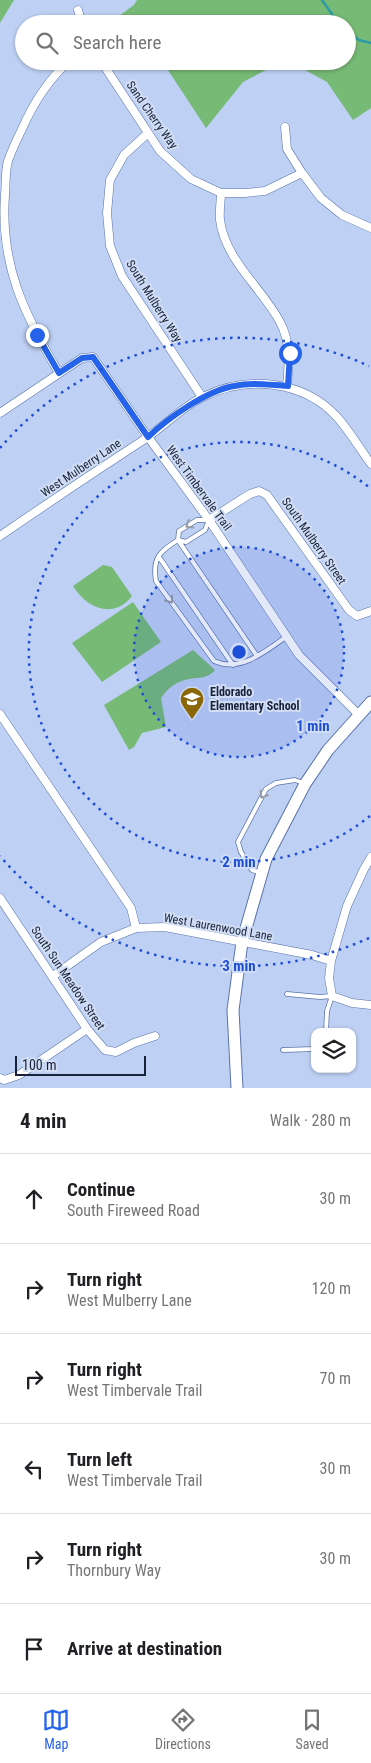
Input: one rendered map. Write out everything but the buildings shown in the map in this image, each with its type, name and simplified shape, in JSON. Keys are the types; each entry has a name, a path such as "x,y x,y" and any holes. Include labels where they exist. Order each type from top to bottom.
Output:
{"street":[{"path":"78,10 79,15"},
{"path":"59,70 29,113 4,162 3,219 9,264 30,320 59,373"},
{"name":"Sand Cherry Way","path":"107,70 160,151 191,179 221,193 245,193 265,191 302,173"},
{"path":"285,127 287,149 321,198 342,215 371,228"},
{"name":"South Mulberry Way","path":"148,133 124,155 110,180 107,213 110,246 122,276 202,397"},
{"path":"221,193 219,219 223,236 235,258 281,323 290,353 288,386"},
{"path":"0,264 9,264"},
{"name":"West Timbervale Trail","path":"0,413 82,358 93,357 148,437 209,520 299,654 359,714"},
{"name":"West Mulberry Lane","path":"0,536 148,437 202,397 232,386 254,383 288,386 319,401 338,418 371,464"},
{"name":"South Mulberry Street","path":"209,520 250,494 259,491 267,495 349,610 357,616 371,611"},
{"path":"237,1088 233,1010 242,942 266,859 305,784 328,750 371,702"},
{"path":"0,714 131,908 136,928"},
{"path":"371,856 347,906 331,961 329,978 332,996 352,1003 371,1005"},
{"name":"South Sun Meadow Street","path":"0,898 87,1029 105,1050 116,1052 155,1036"},
{"name":"West Laurenwood Lane","path":"53,976 102,942 136,928 165,928 312,955 331,961"},
{"path":"0,1078 4,1080 19,1075 87,1029"}],"lane":[{"path":"257,656 178,540 179,531 197,520 209,520 205,530 186,542 178,540 162,550 155,574 156,581 214,661 222,665 246,662 257,656 287,636"},
{"path":"159,557 233,665"},
{"path":"262,873 252,870 241,852 238,842 266,789 276,783 296,780 305,784"},
{"path":"287,994 320,997 332,996 327,1011 326,1028"},
{"path":"283,1050 311,1049"}],"green space":[{"path":"0,0 14,0 0,23"},
{"path":"137,0 371,0 371,108 353,120 327,82 305,70 356,70 356,15 120,15 134,5"},
{"path":"168,70 266,70 243,82 206,128"},
{"path":"103,565 112,567 132,596 117,608 101,608 93,605 85,600 73,586"},
{"path":"133,602 161,642 102,682 72,643"},
{"path":"193,650 215,670 206,676 185,680 170,688 161,698 166,727 142,733 134,747 129,750 104,705"}],"waterway":[{"path":"322,0 333,15"},
{"path":"356,38 371,43"}],"place":[{"name":"Eldorado Elementary School","path":"192,720"}],"route":[{"path":"37,335 59,373 82,358 93,357 148,437 202,397 232,386 254,383 288,386 290,353"}]}
